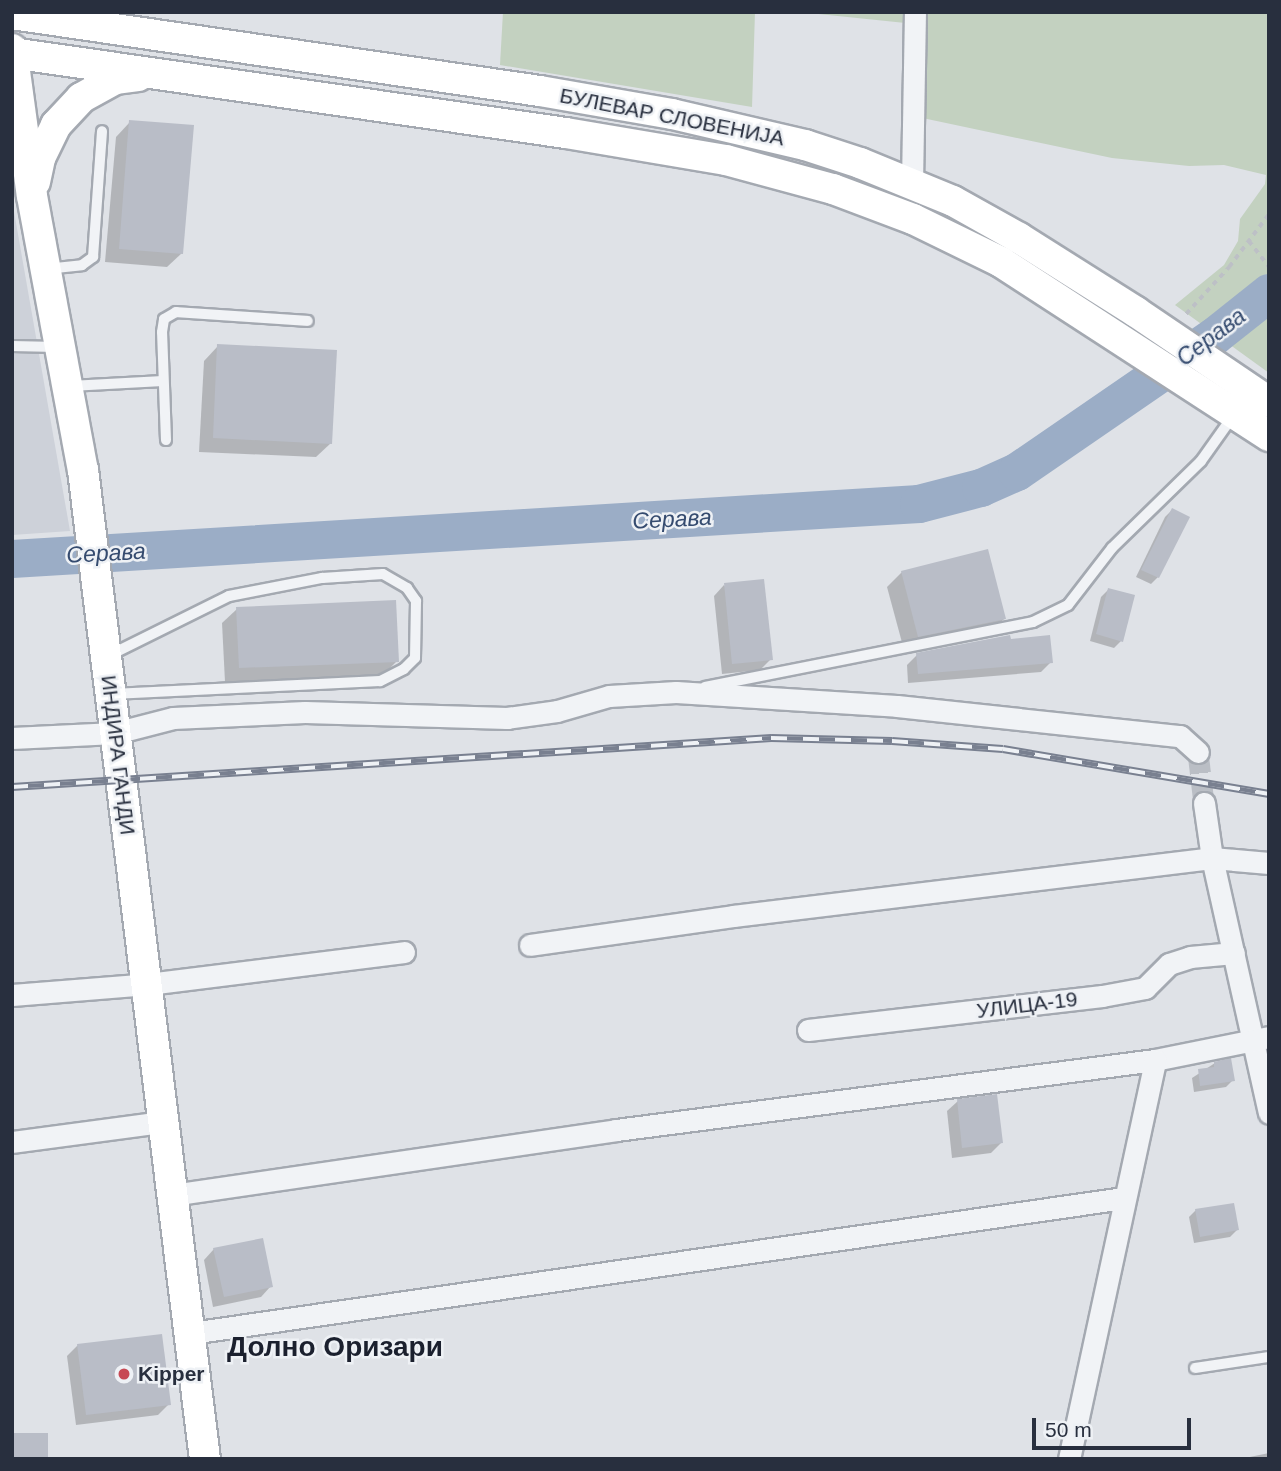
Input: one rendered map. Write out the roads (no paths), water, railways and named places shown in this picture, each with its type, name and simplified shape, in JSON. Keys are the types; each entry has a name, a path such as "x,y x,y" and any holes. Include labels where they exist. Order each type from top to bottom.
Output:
{"street":[{"path":"116,12 197,40"},
{"path":"912,183 915,12"},
{"name":"БУЛЕВАР СЛОВЕНИЈА","path":"12,14 672,114 805,145 912,183 953,201 1019,238 1167,333 1251,402 1269,436"},
{"name":"БУЛЕВАР СЛОВЕНИЈА","path":"12,52 726,160 833,189 913,219 1001,262 1115,336 1251,402"},
{"name":"ИНДИРА ГАНДИ","path":"12,52 32,196 90,524 205,1459"},
{"path":"32,196 40,158 56,125 81,98 115,79 152,73"},
{"path":"12,153 32,196"},
{"path":"12,738 115,733 173,718 305,712 507,718 557,711 609,696 676,692 897,706 1181,736 1198,752"},
{"path":"1204,803 1212,858 1234,953 1260,1039 1269,1113"},
{"path":"530,945 733,916 1212,858 1269,863"},
{"path":"12,995 148,984 404,952"},
{"name":"УЛИЦА-19","path":"808,1030 1102,996 1145,988 1169,964 1234,953"},
{"path":"171,1195 615,1130 1155,1060 1260,1039"},
{"path":"1069,1459 1123,1198 1155,1060"},
{"path":"12,1142 162,1122"},
{"path":"191,1334 1123,1198"}],"lane":[{"path":"46,270 82,265 93,257 102,131"},
{"path":"166,440 162,332 164,319 176,312 308,321"},
{"path":"12,346 60,347"},
{"path":"67,386 163,381"},
{"path":"676,692 1033,622 1068,605 1112,548 1201,461 1251,402"},
{"path":"106,658 229,596 322,578 383,574 407,588 415,601 415,658 404,669 380,681 110,694"},
{"path":"1195,1368 1269,1357"}],"waterway":[{"name":"Серава","path":"12,559 919,504 981,488 1017,472 1215,336 1269,293"}],"tunnel":[{"path":"1198,752 1204,803"}],"railway":[{"path":"12,787 771,738 892,741 1003,749 1269,794"}],"place":[{"name":"Kipper","path":"124,1374"}],"district":[{"name":"Долно Оризари","path":"335,1347"}]}
